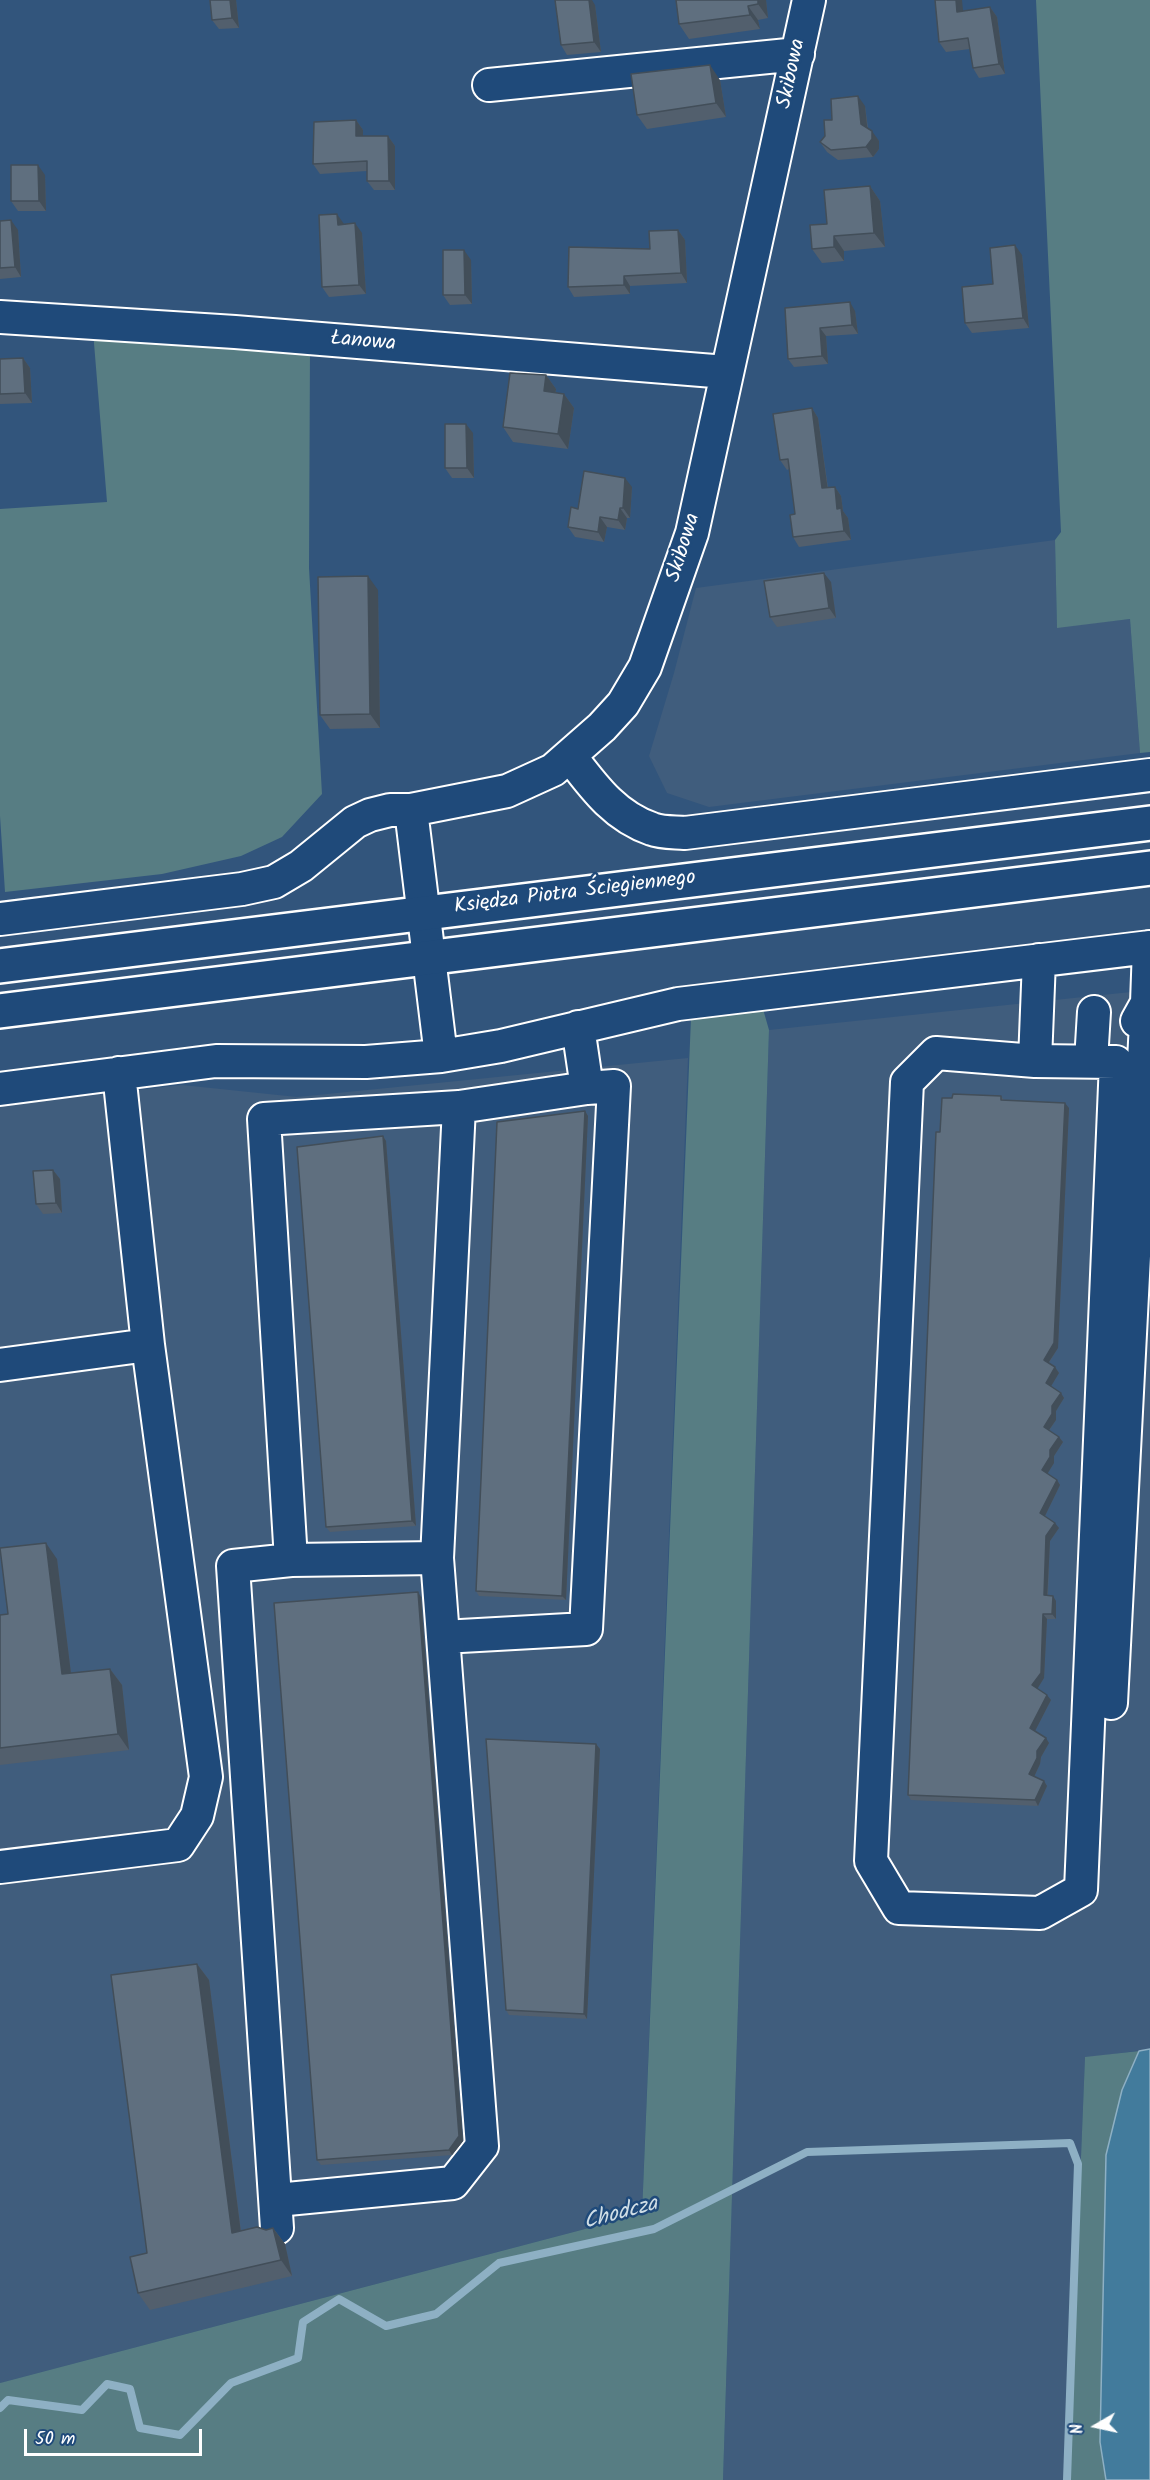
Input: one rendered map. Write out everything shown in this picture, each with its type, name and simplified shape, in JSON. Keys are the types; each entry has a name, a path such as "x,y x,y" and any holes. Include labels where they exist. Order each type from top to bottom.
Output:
{"main road":[{"name":"Księdza Piotra Ściegiennego","path":"0,966 1150,823"},
{"path":"0,1011 1150,868"}],"street":[{"name":"Skibowa","path":"0,919 242,889 274,882 301,866 355,822 390,810 411,810 507,791 553,770 602,727 623,704 645,667 692,533 810,0"},
{"path":"489,85 798,54"},
{"name":"Łanowa","path":"0,317 247,333 726,372"},
{"path":"570,756 609,805 622,814 654,830 685,833 1150,776"},
{"path":"411,810 441,1056"},
{"path":"0,1089 216,1061 366,1062 441,1056 501,1046 678,1004 1150,947 1110,1719"},
{"path":"1035,1061 1039,960"},
{"path":"1104,1061 1146,1003"},
{"path":"1094,1012 1104,1061 1081,1890 1040,1913 899,1908 871,1860 907,1082 936,1053 1035,1061 1104,1061"},
{"path":"578,1027 587,1088"},
{"path":"0,1867 178,1845 197,1816 206,1777 148,1345 119,1073"},
{"path":"291,1560 264,1119 459,1107 614,1086 586,1629 443,1637"},
{"path":"437,1558 291,1560 233,1566 277,2214 453,2183 482,2146 437,1558 459,1107"},
{"path":"0,1365 148,1345"}],"shaded area":[{"path":"1055,540 1057,627 1130,619 1140,753 709,807 667,793 649,756 696,588"},
{"path":"1150,990 1150,2049 1085,2058 1068,2480 723,2480 769,1030"},
{"path":"688,1058 642,2214 0,2383 0,1106 182,1085 297,1097"},
{"path":"1150,2049 1150,2480 1106,2480 1100,2442 1106,2155 1122,2090 1139,2051"}],"green space":[{"path":"1036,0 1150,0 1150,752 1140,753 1130,619 1057,628 1055,540 1061,532"},
{"path":"93,331 310,349 309,568 322,794 282,837 241,856 162,874 5,892 0,816 0,509 107,502"},
{"path":"763,1009 769,1030 723,2480 0,2480 0,2383 642,2214 691,1018"},
{"path":"1139,2051 1122,2090 1100,2442 1106,2480 1068,2480 1085,2057"}],"building":[{"path":"210,0 230,0 232,18 212,20"},
{"path":"555,0 589,0 594,42 561,45"},
{"path":"676,0 758,0 758,4 748,6 750,15 679,24"},
{"path":"935,0 956,0 957,12 990,7 999,64 973,68 968,38 939,42"},
{"path":"710,65 716,103 637,115 631,74"},
{"path":"858,96 861,124 872,131 872,139 866,147 831,150 820,142 825,136 824,120 832,120 831,99"},
{"path":"356,120 356,136 388,136 389,181 367,181 367,161 313,164 314,122"},
{"path":"11,165 38,165 39,201 11,201"},
{"path":"870,186 874,233 834,236 834,247 812,249 810,225 827,224 824,190"},
{"path":"337,214 338,225 355,223 359,285 322,287 319,215"},
{"path":"11,220 15,267 0,268 0,221"},
{"path":"678,230 681,273 624,276 624,285 568,287 569,247 650,249 649,231"},
{"path":"1015,245 1023,318 965,323 962,287 993,284 990,248"},
{"path":"443,250 464,250 465,295 443,295"},
{"path":"850,302 852,325 820,328 822,356 788,359 785,308"},
{"path":"23,358 25,393 0,394 0,359"},
{"path":"510,373 546,375 544,391 564,394 558,434 503,427"},
{"path":"812,408 822,488 835,487 837,509 841,508 844,531 793,537 790,515 795,514 788,459 780,460 773,414"},
{"path":"445,424 466,424 467,468 445,468"},
{"path":"584,471 625,478 623,508 620,508 618,520 600,517 598,532 568,527 571,507 578,509"},
{"path":"824,573 829,608 770,617 764,581"},
{"path":"368,576 370,714 320,715 318,577"},
{"path":"953,1094 1001,1096 1001,1100 1065,1103 1054,1343 1044,1360 1055,1367 1046,1383 1061,1393 1052,1406 1052,1414 1044,1427 1059,1437 1050,1450 1050,1457 1042,1470 1057,1480 1040,1513 1055,1523 1046,1536 1044,1595 1053,1596 1052,1614 1043,1614 1041,1673 1032,1685 1047,1695 1030,1728 1046,1738 1037,1751 1037,1758 1029,1774 1044,1781 1035,1800 908,1795 936,1132 940,1132 942,1098 952,1098"},
{"path":"585,1111 562,1596 476,1591 497,1122"},
{"path":"383,1136 412,1521 326,1527 297,1147"},
{"path":"53,1170 56,1203 36,1204 33,1171"},
{"path":"46,1543 62,1674 110,1669 118,1734 0,1748 0,1615 8,1614 0,1548"},
{"path":"418,1592 459,2136 449,2150 317,2160 274,1603"},
{"path":"486,1739 596,1744 584,2014 506,2010"},
{"path":"197,1964 232,2233 257,2227 266,2230 273,2228 281,2260 138,2293 130,2257 147,2253 111,1975"}],"waterway":[{"name":"Chodcza","path":"0,2408 8,2400 82,2410 107,2384 130,2389 140,2428 180,2435 231,2383 298,2358 303,2322 339,2299 386,2326 436,2314 499,2263 654,2229 807,2152 1070,2143 1078,2164 1067,2480"}]}
